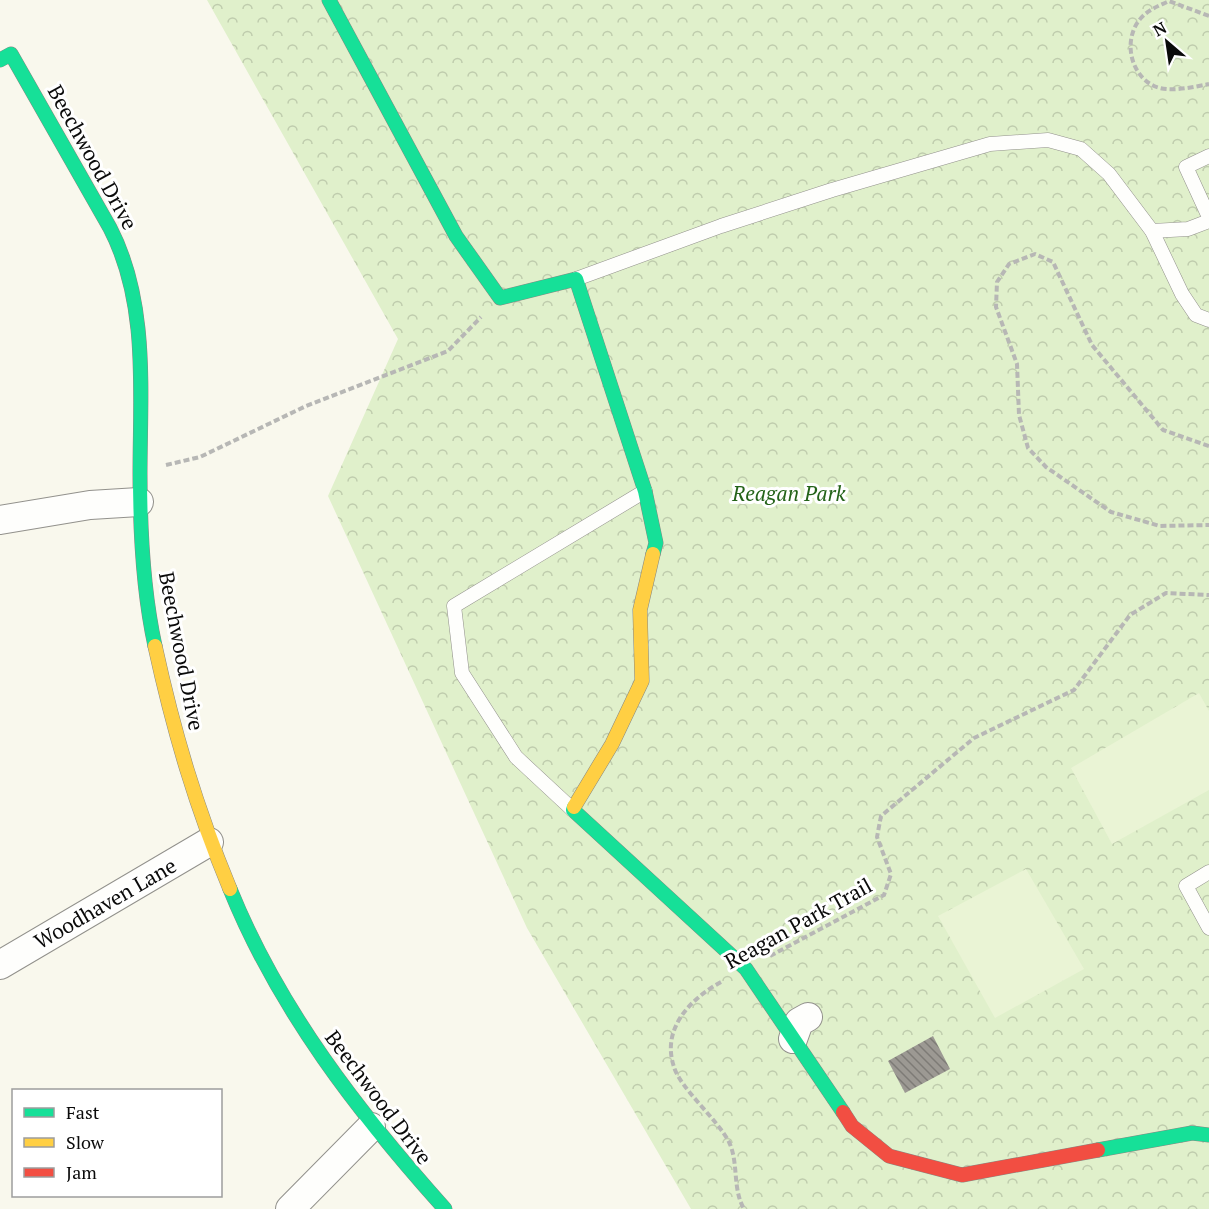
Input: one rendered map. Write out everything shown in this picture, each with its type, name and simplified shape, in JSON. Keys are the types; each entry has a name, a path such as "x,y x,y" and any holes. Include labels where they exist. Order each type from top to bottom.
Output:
{"street":[{"path":"329,0 456,236 500,298 576,279 645,491 656,543 640,610 642,681 612,744 573,810 746,969 807,1043 852,1126 889,1156 962,1175 1192,1133 1209,1135"},
{"name":"Beechwood Drive","path":"5,57 122,255 135,304 141,353 140,502 151,623 166,698 185,771 209,842 234,902 267,970 313,1046 371,1127 445,1209"},
{"path":"0,520 90,505 140,502"},
{"name":"Woodhaven Lane","path":"0,964 209,842"},
{"path":"290,1209 371,1127"}],"lane":[{"path":"576,279 721,226 990,144 1048,140 1081,149 1109,174 1152,231 1182,294 1196,315 1209,320"},
{"path":"1152,231 1188,229 1209,219 1186,167 1209,156"},
{"path":"573,810 516,757 462,673 454,606 645,491"},
{"path":"1209,872 1186,886 1209,928"}],"path":[{"path":"1209,16 1169,1 1152,8 1140,19 1131,37 1131,55 1138,73 1155,86 1184,89 1209,84"},
{"path":"1209,446 1163,430 1092,345 1053,262 1035,254 1009,264 997,282 996,307 1017,364 1019,415 1028,448 1046,468 1111,512 1160,526 1209,525"},
{"path":"139,472 200,457 306,406 448,351 500,298"},
{"name":"Reagan Park Trail","path":"744,1209 738,1198 729,1143 674,1068 671,1036 682,1012 710,988 884,895 891,874 877,837 881,816 974,738 1074,690 1130,615 1166,593 1209,595"}],"green space":[{"name":"Reagan Park","path":"207,0 1209,0 1209,1209 691,1209 527,928 328,496 398,339"},
{"path":"1199,693 1209,711 1209,790 1112,844 1071,768"},
{"path":"1026,869 1084,969 995,1018 938,916"}],"building":[{"path":"933,1036 950,1069 905,1093 888,1061"}],"traffic: fast":[{"path":"329,0 456,236 500,298 576,279 645,491 656,543 653,554"},
{"path":"0,60 11,54 110,228 131,287 140,349 140,496 143,561 155,646"},
{"path":"574,807 573,810 746,969 843,1112"},
{"path":"230,889 272,977 297,1018 382,1136 445,1209"},
{"path":"1098,1150 1192,1133 1209,1135"}],"traffic: slow":[{"path":"574,807 612,744 642,681 640,610 653,554"},
{"path":"155,646 187,769 230,889"}],"traffic: jam":[{"path":"843,1112 852,1126 889,1156 962,1175 1098,1150"}]}
